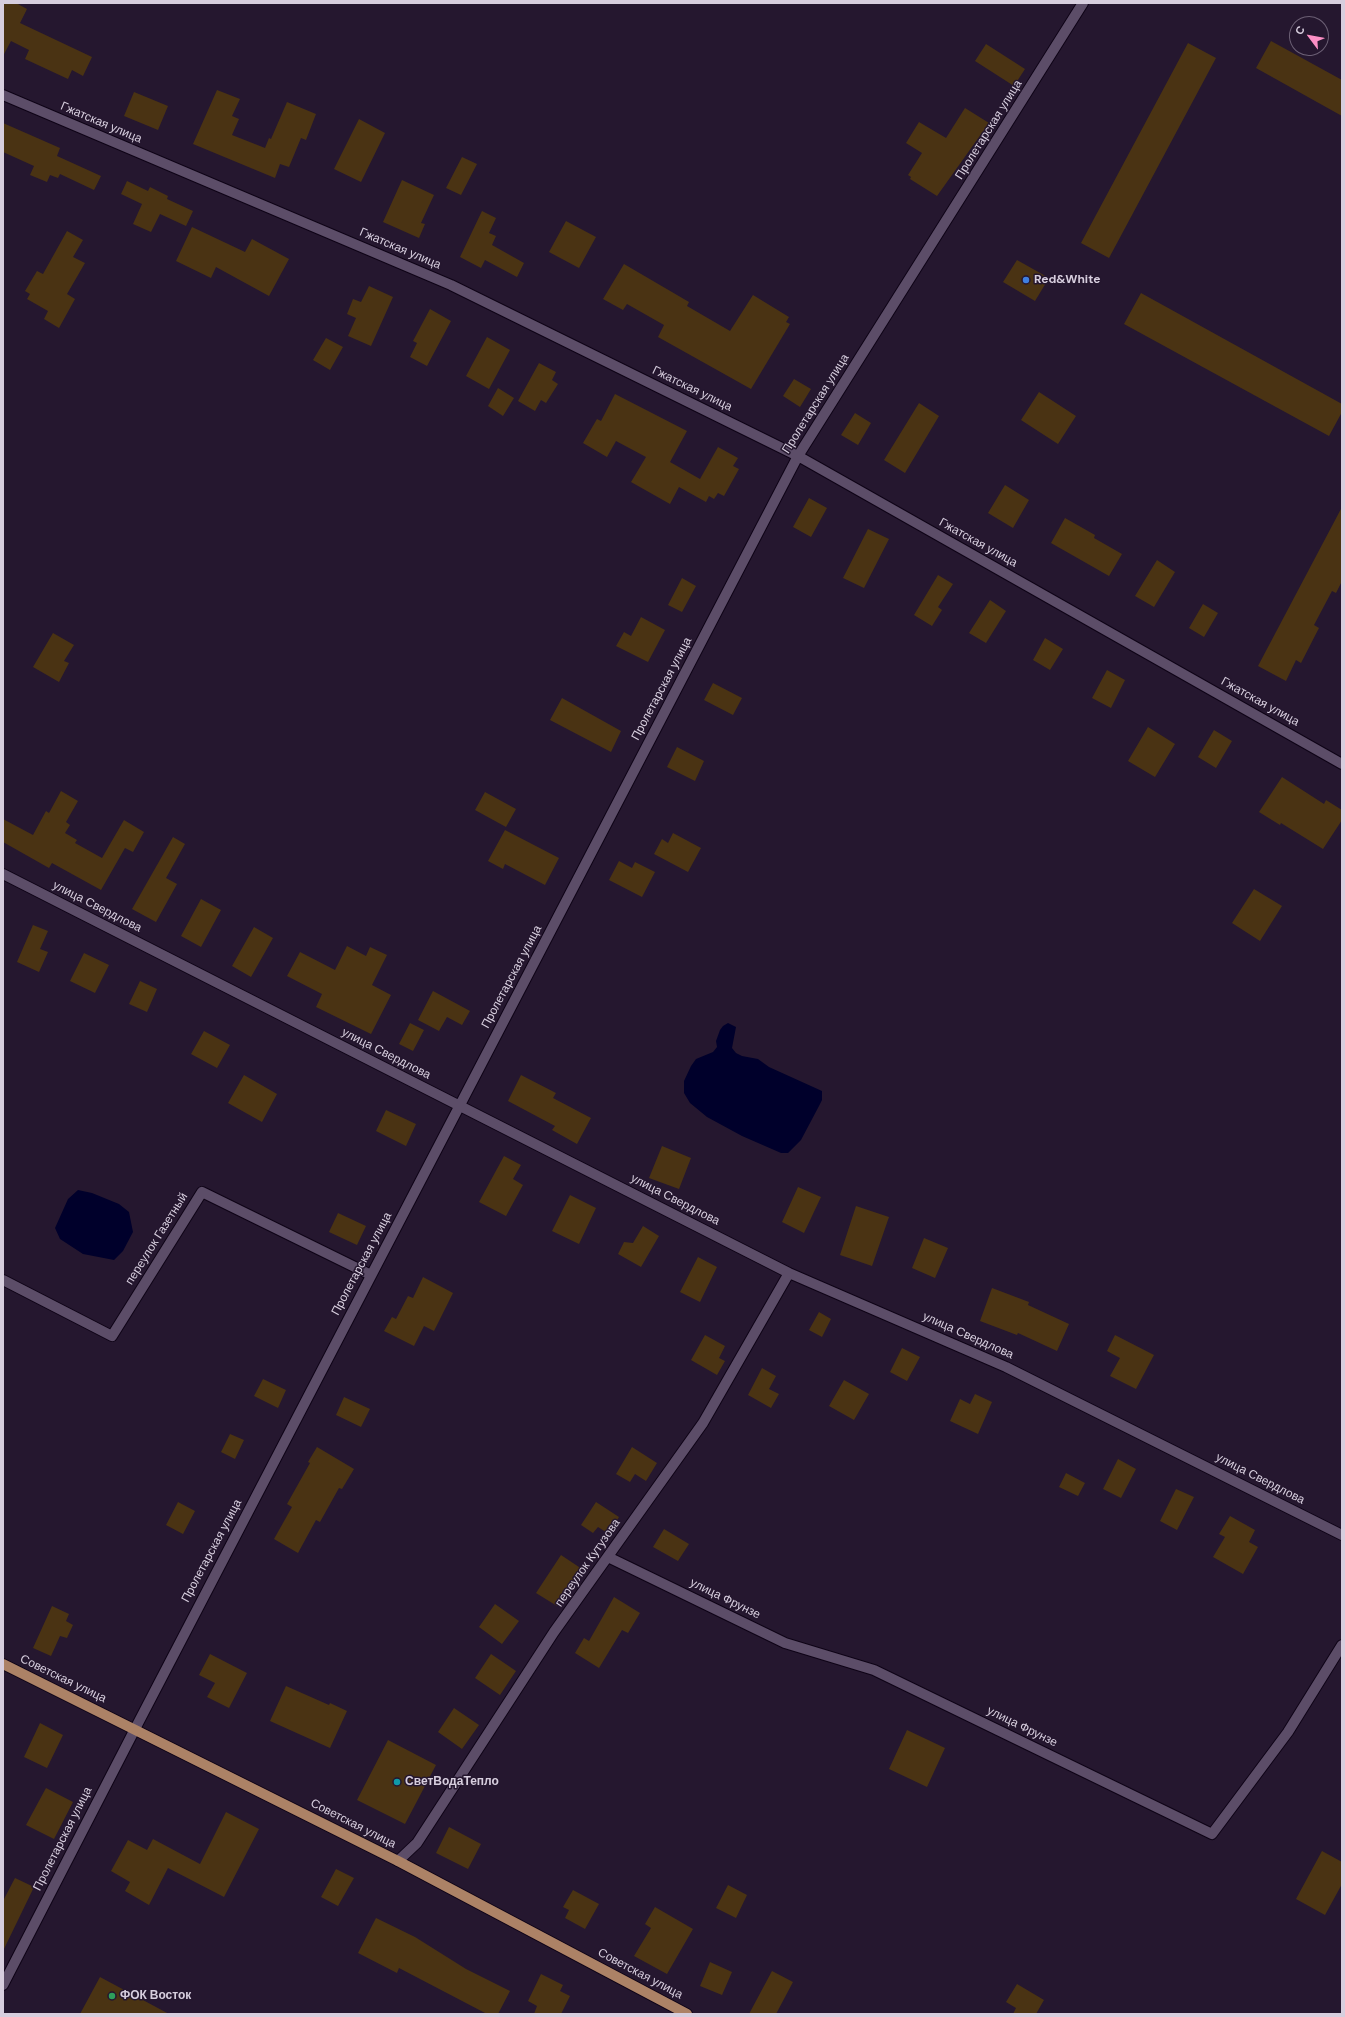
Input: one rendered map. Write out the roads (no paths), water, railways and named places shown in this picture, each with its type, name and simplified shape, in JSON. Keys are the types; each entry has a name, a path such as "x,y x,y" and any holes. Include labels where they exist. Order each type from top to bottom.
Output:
{"main road":[{"name":"Советская улица","path":"3,1664 398,1861 687,2014"}],"street":[{"name":"Пролетарская улица","path":"3,1985 459,1105 798,456 1083,3"},
{"name":"Гжатская улица","path":"3,95 451,285 798,456 1342,764"},
{"name":"улица Свердлова","path":"3,874 789,1273 1006,1367 1342,1535"},
{"name":"переулок Газетный","path":"3,1280 112,1336 202,1192 371,1275"},
{"name":"переулок Кутузова","path":"398,1861 417,1843 554,1632 703,1423 789,1273"},
{"name":"улица Фрунзе","path":"608,1557 785,1643 874,1670 1212,1834 1288,1732 1342,1645"}],"water":[{"path":"728,1023 736,1027 732,1048 736,1053 742,1056 758,1059 769,1067 822,1091 822,1100 801,1140 788,1153 781,1153 742,1136 707,1117 690,1103 684,1093 684,1081 691,1066 696,1059 713,1052 717,1047 716,1041 720,1030"},
{"path":"78,1190 92,1193 119,1204 129,1212 133,1232 123,1251 114,1260 83,1254 60,1239 55,1228 68,1199"}],"place":[{"name":"Red&White","path":"1026,280"},
{"name":"СветВодаТепло","path":"397,1782"},
{"name":"ФОК Восток","path":"112,1996"}]}
